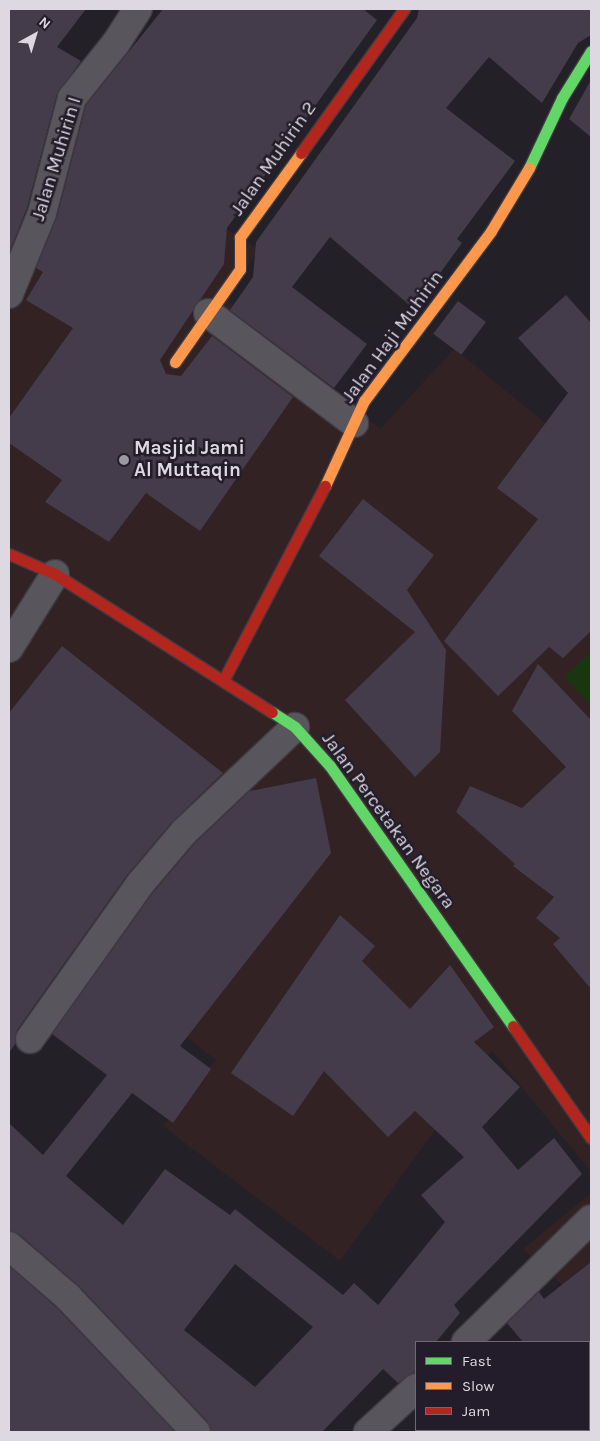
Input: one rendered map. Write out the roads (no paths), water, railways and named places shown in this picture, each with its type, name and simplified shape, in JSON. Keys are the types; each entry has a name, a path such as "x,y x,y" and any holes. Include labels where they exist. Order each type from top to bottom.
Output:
{"street":[{"name":"Jalan Muhirin I","path":"9,294 42,213 72,98 116,43 138,9"},
{"name":"Jalan Muhirin 2","path":"174,362 240,268 240,237 404,9"},
{"name":"Jalan Haji Muhirin","path":"224,679 319,500 364,401 491,231 531,164 562,98 591,51"},
{"path":"208,313 354,423"},
{"name":"Jalan Percetakan Negara","path":"9,554 55,574 224,679 295,727 330,766 591,1138"},
{"path":"9,648 55,574"},
{"path":"30,1038 140,884 184,832 295,727"},
{"path":"467,1341 591,1219"},
{"path":"9,1246 68,1297 196,1432"},
{"path":"368,1432 415,1389"}],"place":[{"name":"Masjid Jami Al Muttaqin","path":"124,460"}]}
